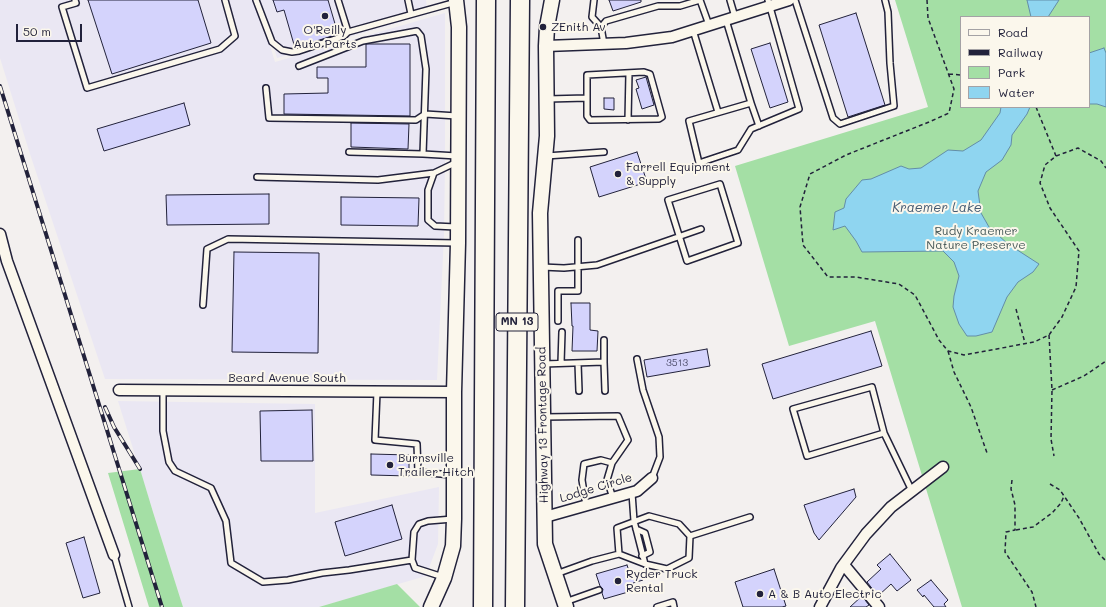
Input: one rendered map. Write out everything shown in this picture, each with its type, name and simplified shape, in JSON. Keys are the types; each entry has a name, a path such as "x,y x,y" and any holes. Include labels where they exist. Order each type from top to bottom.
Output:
{"highway":[{"name":"MN 13","path":"483,607 486,0"},
{"name":"MN 13","path":"515,607 520,0"}],"street":[{"name":"Highway 13 Frontage Road","path":"552,0 547,27 547,136 540,213 545,544 565,604"},
{"path":"546,46 626,43 672,37 730,18 769,3 789,0"},
{"path":"431,607 444,578 452,546 454,519 454,392 458,243 459,27 456,1"},
{"path":"0,234 7,261 114,555"},
{"name":"Beard Avenue South","path":"119,390 454,392"},
{"path":"820,607 844,565 866,534 892,507 943,467"},
{"name":"Lodge Circle","path":"545,517 638,491 652,478"},
{"path":"844,565 879,607"}],"lane":[{"path":"75,0 76,4 62,7 87,88 220,49 235,36 225,0"},
{"path":"256,0 272,42 282,50 292,52 344,36 348,32 456,1"},
{"path":"338,0 348,32"},
{"path":"408,0 411,14"},
{"path":"594,0 592,17 602,27 604,44"},
{"path":"602,27 606,21 667,3 680,6 700,0 709,25"},
{"path":"730,0 730,18 751,102 759,126"},
{"path":"794,0 833,118 840,124 894,106 890,63 888,12 885,0"},
{"path":"751,102 690,121 699,163 738,150 751,129 799,109 769,3"},
{"path":"693,30 718,112"},
{"path":"299,66 363,41 417,31 421,36 426,69 423,154"},
{"path":"644,72 650,74 662,117 659,119 590,120 587,116 587,75 629,73 644,72"},
{"path":"628,120 629,73"},
{"path":"266,88 270,118 416,120 425,114 458,116"},
{"path":"546,99 587,98"},
{"path":"349,152 423,154 458,159"},
{"path":"545,156 604,152"},
{"path":"257,177 378,180 434,173 458,159"},
{"path":"434,173 428,190 428,220 435,226 458,227"},
{"path":"720,184 738,244 687,261 679,236 668,200 720,184"},
{"path":"540,267 597,265 701,228"},
{"path":"203,305 207,249 228,239 458,243"},
{"path":"558,321 558,291 578,291 578,240"},
{"path":"561,364 562,332"},
{"path":"604,340 605,391"},
{"path":"637,359 643,390 659,437 660,457 652,478"},
{"path":"542,364 604,362"},
{"path":"578,363 578,390"},
{"path":"884,433 807,456 793,409 872,387 884,433 912,491"},
{"path":"164,390 163,431 169,462 175,471 211,488 226,521 231,563 263,582 288,580 322,573 412,560"},
{"path":"377,392 375,440 417,444 418,472 455,476"},
{"path":"543,417 618,416 628,440 612,463 607,480 613,498"},
{"path":"586,505 582,480 584,464 601,460 612,463"},
{"path":"632,493 634,521 645,564"},
{"path":"555,574 592,561 619,554 645,564 667,569 689,558 690,536 678,524 649,516 617,528 619,554"},
{"path":"690,536 750,517"},
{"path":"444,578 415,568 412,560 414,532 419,524 428,521 454,519"},
{"path":"636,528 645,533 650,552 642,556"},
{"path":"114,555 129,607"},
{"path":"565,604 599,590"},
{"path":"657,607 672,602 674,607"}],"path":[{"path":"927,0 928,18 954,89 949,113 846,155 810,174 800,207 803,245 828,277 856,278 899,284 916,295 938,340 948,351 954,372 971,407 987,453"},
{"path":"948,74 960,75"},
{"path":"1036,108 1056,156"},
{"path":"948,351 964,355 1034,342 1049,335 1062,316 1076,287 1078,251 1050,208 1040,183 1045,165 1056,156 1078,148 1101,161 1106,168"},
{"path":"1016,309 1025,343"},
{"path":"1049,335 1052,390 1051,440 1054,456"},
{"path":"1052,390 1084,376 1106,361"},
{"path":"1012,480 1011,489 1015,504 1015,530"},
{"path":"1050,484 1060,490 1079,518 1099,554 1106,561"},
{"path":"1036,607 1032,592 1005,552 1006,532 1033,527 1052,513 1061,503 1064,496"}],"shaded area":[{"path":"0,0 256,0 275,62 445,13 444,235 437,380 105,379 30,154 0,58"},
{"path":"260,0 426,0 428,14 277,58"},
{"path":"118,401 315,404 315,513 439,487 438,544 426,576 319,607 183,607"}],"green space":[{"name":"Rudy Kraemer Nature Preserve","path":"895,0 1106,0 1106,607 962,607 875,321 789,346 735,166 928,107"},
{"path":"140,469 183,607 149,607 108,473"},
{"path":"397,584 420,607 319,607"}],"water":[{"path":"1027,0 1059,0 1049,16 1031,16"},
{"path":"1104,48 1106,53 1106,107 1097,104 1090,104 1090,53"},
{"name":"Kraemer Lake","path":"1001,108 1030,108 1012,135 1011,145 1002,160 986,172 978,191 981,213 989,227 1008,244 1039,264 1033,272 1018,282 1007,297 992,332 976,336 967,336 959,324 953,307 959,276 954,262 943,251 862,252 845,226 833,230 835,212 844,208 846,199 862,180 871,179 901,166 909,169 921,168 948,150 963,151 981,140 1000,113"}],"building":[{"path":"88,0 198,0 211,43 112,74"},
{"path":"273,0 328,0 338,34 295,48 284,10 277,12"},
{"path":"609,0 641,0 641,2 613,11"},
{"path":"856,13 885,105 848,117 819,25"},
{"path":"770,43 788,102 770,108 751,49"},
{"path":"366,44 410,44 410,116 284,114 284,94 328,93 328,78 317,78 317,67 366,67"},
{"path":"646,77 654,105 642,109 636,89 639,88 636,80"},
{"path":"604,98 614,98 614,110 604,109"},
{"path":"184,103 190,125 104,151 97,129"},
{"path":"351,123 409,124 408,149 351,147"},
{"name":"Farrell Equipment & Supply","path":"637,152 647,182 599,197 590,167"},
{"path":"269,194 269,224 167,225 166,195"},
{"path":"341,197 419,198 418,226 341,225"},
{"path":"234,252 319,253 318,353 232,352"},
{"path":"571,303 590,303 590,330 598,331 597,351 572,351 573,326"},
{"path":"871,331 882,366 773,399 762,364"},
{"path":"707,349 710,366 647,377 644,360"},
{"path":"312,410 313,461 261,461 260,411"},
{"name":"Burnsville Trailer Hitch","path":"371,454 409,455 409,476 371,475"},
{"path":"854,489 856,497 819,540 814,533 804,505"},
{"path":"392,505 402,539 345,556 335,522"},
{"path":"84,537 100,593 83,598 66,543"},
{"path":"890,554 911,580 897,591 891,584 878,596 867,582 881,569 877,565"},
{"name":"Ryder Truck Rental","path":"627,565 630,574 640,571 643,580 633,583 635,590 604,599 602,593 603,589 600,586 596,574"},
{"name":"A & B Auto Electric","path":"774,569 786,606 743,607 735,582"},
{"path":"931,580 948,600 944,604 946,607 934,607 924,595 923,597 917,590"},
{"path":"862,596 869,605 866,607 850,607"}],"railway":[{"path":"0,86 162,607"},
{"path":"105,407 114,427 140,469"}],"place":[{"name":"O'Reilly Auto Parts","path":"325,16"},
{"name":"ZEnith Av","path":"543,27"},
{"name":"Farrell Equipment & Supply","path":"618,174"},
{"name":"Burnsville Trailer Hitch","path":"390,465"},
{"name":"Ryder Truck Rental","path":"618,581"},
{"name":"A & B Auto Electric","path":"760,594"}]}
